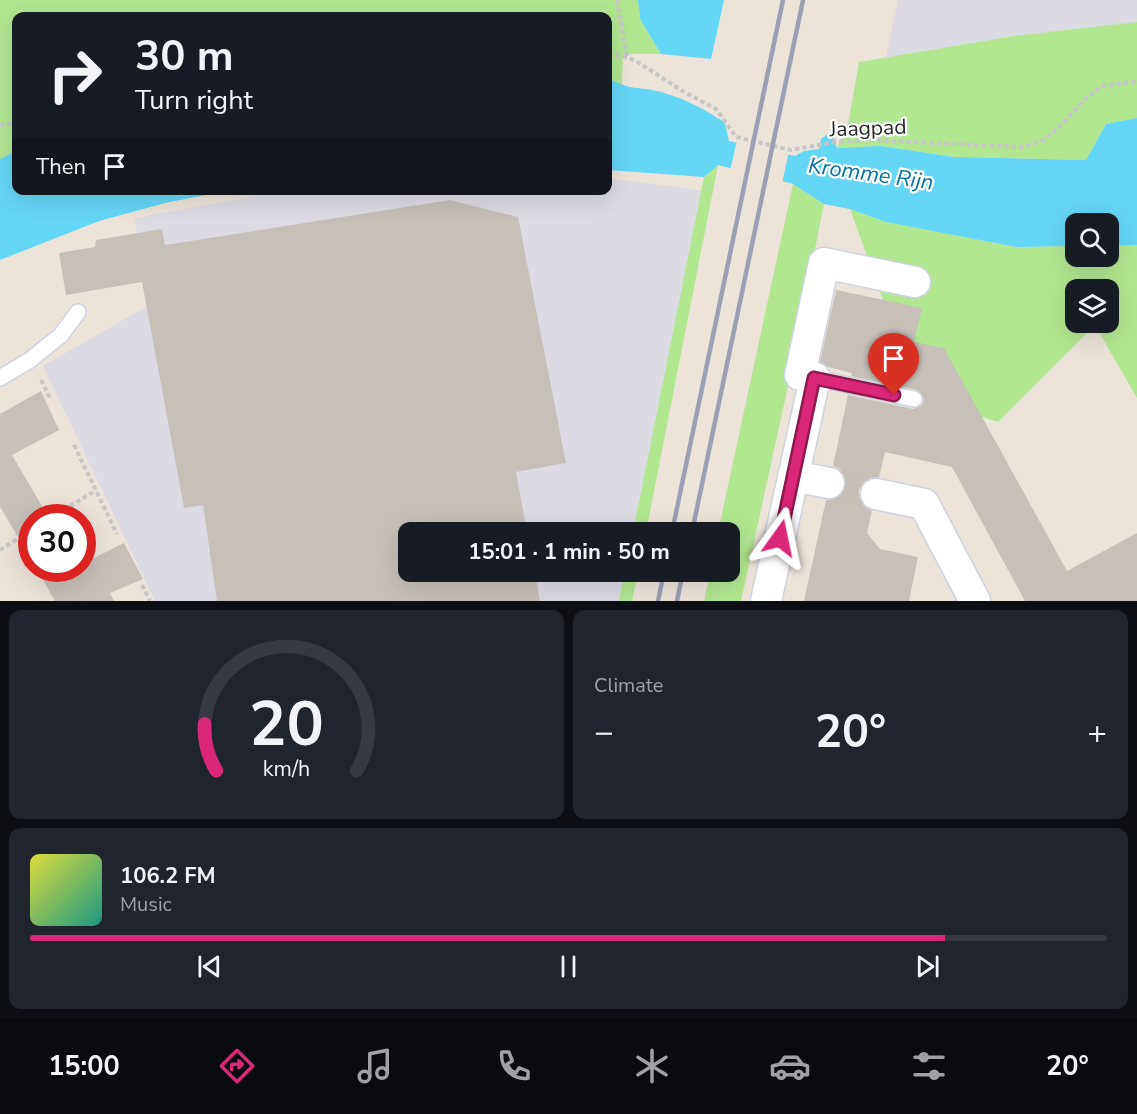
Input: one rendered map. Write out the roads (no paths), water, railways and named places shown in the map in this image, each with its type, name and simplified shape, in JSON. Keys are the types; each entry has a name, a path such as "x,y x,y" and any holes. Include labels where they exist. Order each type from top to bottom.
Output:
{"street":[{"path":"766,601 814,378 800,375 824,262 915,282"},
{"path":"793,476 829,483"},
{"path":"876,494 924,504 975,601"}],"lane":[{"path":"0,378 30,360 61,335 78,312"},
{"path":"814,378 914,399"}],"water":[{"path":"638,0 724,0 711,59 661,54 640,19"},
{"name":"Kromme Rijn","path":"612,80 629,87 669,95 703,109 725,123 729,141 795,156 804,151 819,149 821,139 832,131 837,148 881,146 954,157 1086,160 1106,124 1137,118 1137,245 1119,246 1119,213 1065,213 1065,246 1016,247 886,222 850,209 824,204 793,184 718,165 704,177 612,170"},
{"path":"12,153 12,195 207,195 169,202 99,221 0,260 0,159"}],"tunnel":[{"path":"829,483 876,494"}],"railway":[{"path":"674,522 783,0"},
{"path":"694,522 803,0"},
{"path":"658,601 662,582"},
{"path":"677,601 681,582"}]}
